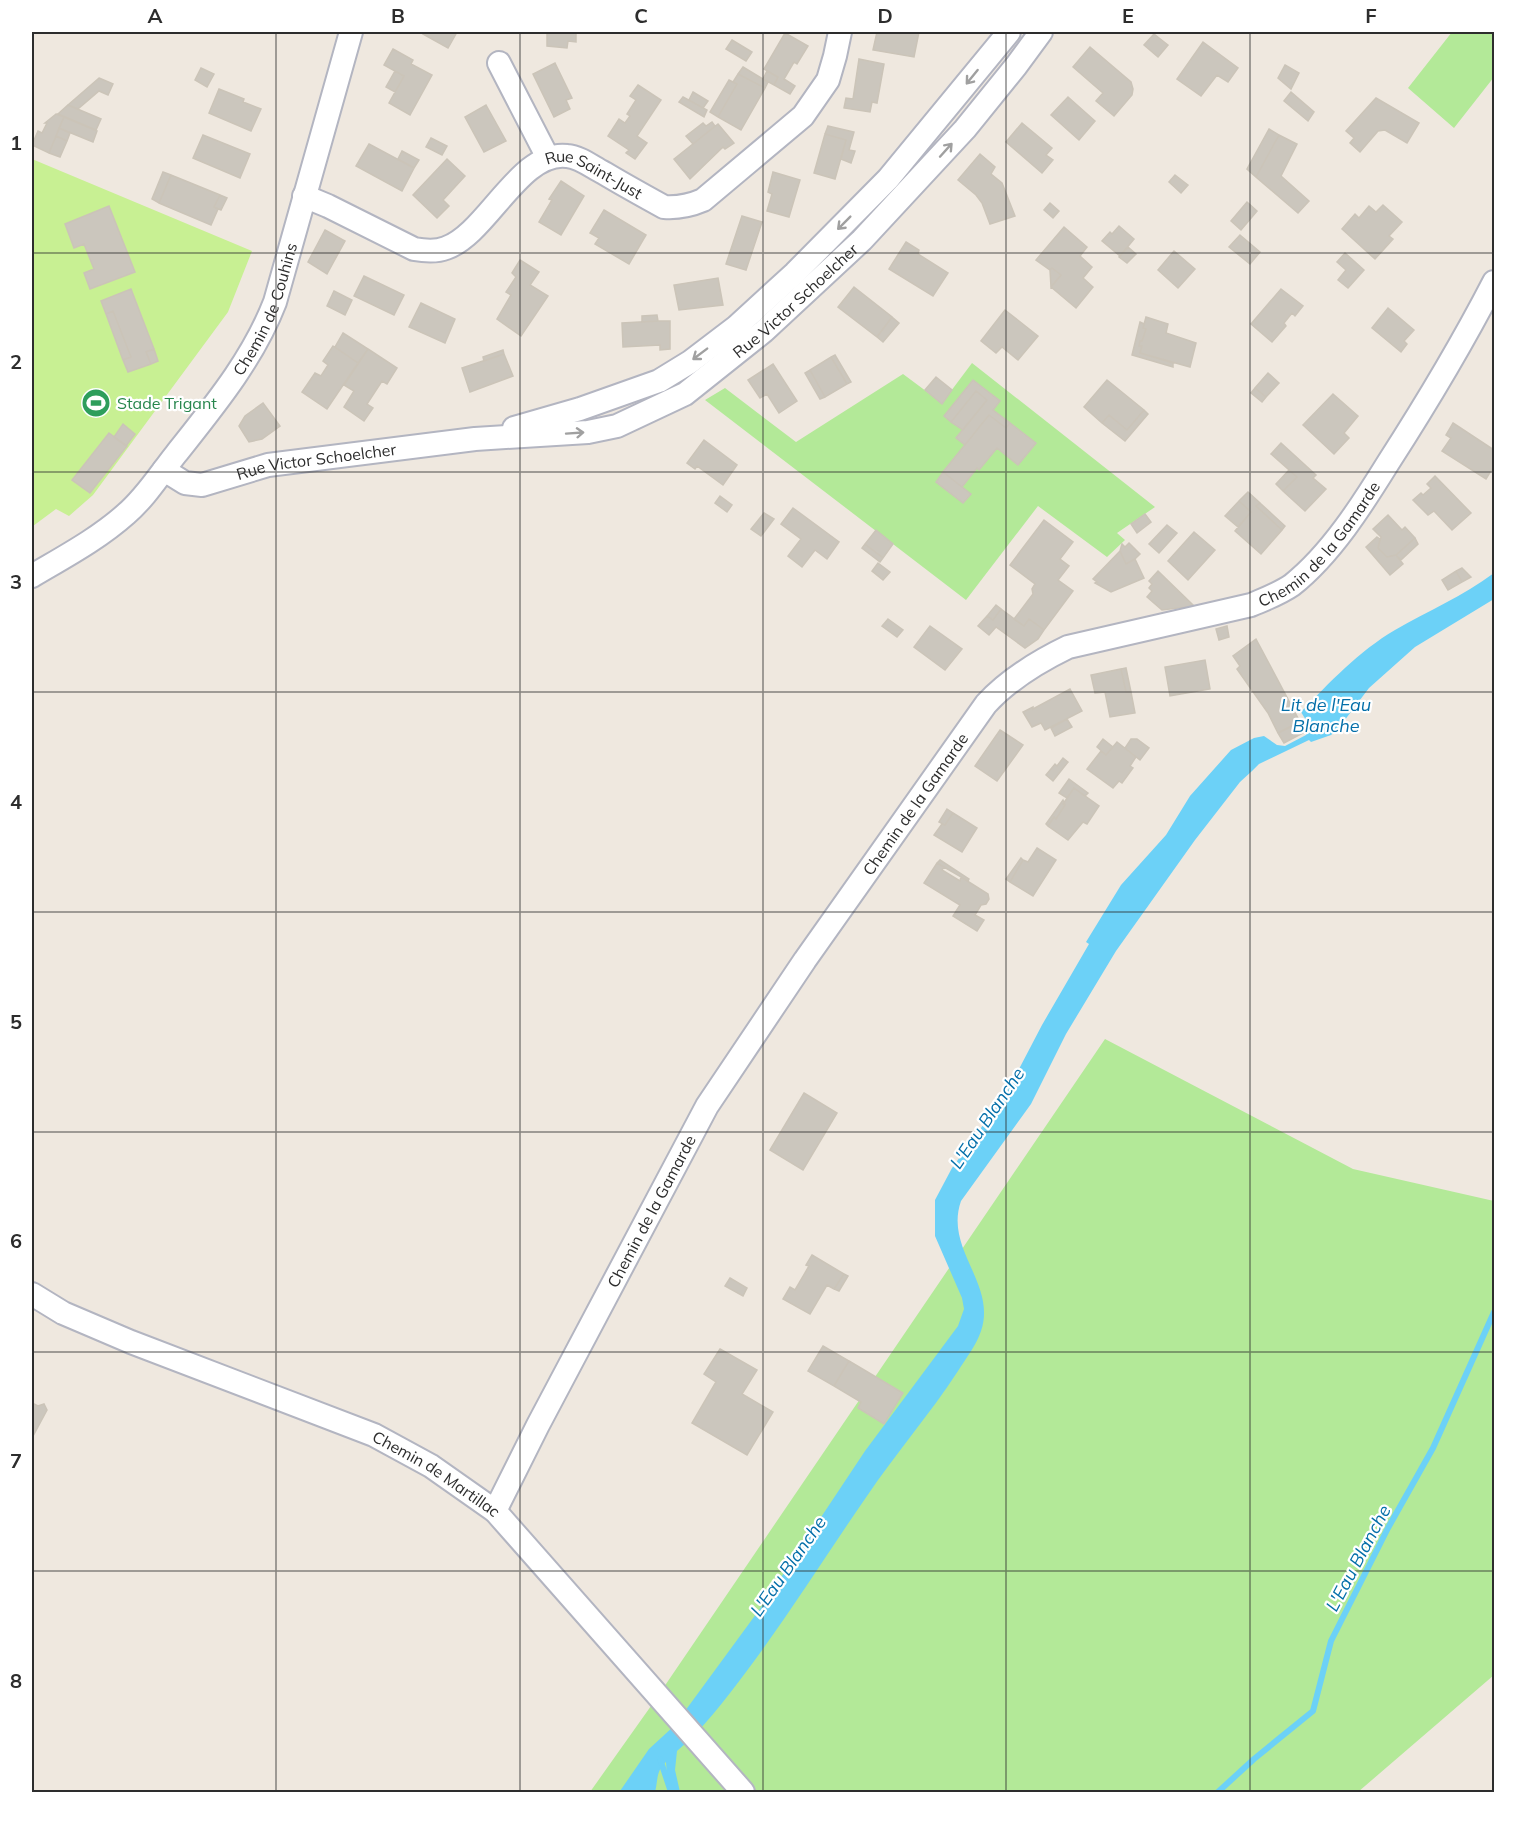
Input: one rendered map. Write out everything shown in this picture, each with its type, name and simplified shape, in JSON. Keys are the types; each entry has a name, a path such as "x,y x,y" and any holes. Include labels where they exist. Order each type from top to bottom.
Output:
{"street":[{"name":"Chemin de Couhins","path":"32,576 76,550 117,521 144,495 239,371 266,327 351,32"},
{"name":"Rue Saint-Just","path":"304,196 414,249 437,250 462,239 531,167 548,158 567,156 577,158 664,207 676,208 690,205 703,200 803,116 828,80 836,56 840,32"},
{"name":"Rue Victor Schoelcher","path":"475,439 636,391 659,381 736,327 795,273 888,179 1009,32"},
{"name":"Rue Victor Schoelcher","path":"164,470 185,483 202,485 268,465 475,439 588,432 617,426 685,394 764,331 862,240 964,129 1041,32"},
{"path":"499,63 548,158"},
{"name":"Chemin de la Gamarde","path":"495,1511 707,1106 812,951 986,704 1016,676 1068,647 1251,604 1292,585 1319,559 1359,509 1431,396 1494,282"},
{"name":"Chemin de Martillac","path":"32,1294 63,1313 132,1342 374,1435 431,1466 495,1511 743,1792"}],"green space":[{"path":"1452,32 1494,32 1494,77 1454,128 1408,88"},
{"name":"Stade Trigant","path":"32,159 252,251 228,312 93,495 69,516 56,509 33,526 32,543"},
{"path":"972,363 1155,507 1117,533 1125,540 1107,557 1038,506 966,600 705,400 725,388 796,442 903,374 942,403"},
{"path":"1105,1039 1353,1169 1494,1201 1494,1675 1358,1792 590,1792 651,1706"}],"water":[{"name":"Lit de l'Eau Blanche","path":"1494,573 1494,599 1415,647 1369,688 1331,735 1311,742 1309,740 1259,764 1240,782 1195,840 1116,951 1066,1034 1031,1104 961,1201 958,1218 959,1235 977,1282 984,1314 981,1331 974,1347 936,1403 878,1480 762,1650 713,1714 677,1751 675,1770 680,1792 668,1792 666,1762 659,1772 655,1792 620,1791 649,1749 674,1726 762,1606 865,1451 958,1326 964,1309 962,1298 935,1236 935,1200 952,1168 1007,1092 1042,1025 1089,944 1086,942 1121,885 1166,835 1190,796 1231,750 1254,738 1264,736 1277,745 1285,746 1306,735 1309,725 1301,712 1357,658 1382,638 1458,596"}],"building":[{"path":"425,32 457,32 448,48 423,34"},
{"path":"547,32 576,32 576,42 568,41 567,48 547,46"},
{"path":"877,32 919,32 914,57 873,50"},
{"path":"785,33 808,46 797,64 794,62 784,79 795,86 790,94 774,85 778,77 764,69"},
{"path":"1154,34 1168,45 1158,57 1144,45"},
{"path":"732,40 752,52 746,61 726,49"},
{"path":"1203,42 1238,68 1228,82 1217,75 1201,96 1177,79"},
{"path":"1090,47 1131,82 1132,95 1114,116 1096,101 1103,93 1073,67"},
{"path":"393,49 413,60 411,64 432,75 410,115 389,103 404,76 384,65"},
{"path":"859,59 884,64 877,103 872,102 870,112 844,108 846,98 853,99"},
{"path":"555,63 572,98 566,100 570,109 554,117 533,74"},
{"path":"1285,65 1299,73 1291,89 1278,78"},
{"path":"743,67 768,82 765,88 738,74"},
{"path":"201,68 214,74 207,87 195,80"},
{"path":"395,71 404,76 395,92 386,87"},
{"path":"767,71 778,77 774,85 763,79"},
{"path":"738,74 765,88 741,130 718,117 737,84 733,82"},
{"path":"99,78 113,84 108,95 99,91 78,109 68,105"},
{"path":"729,80 737,84 718,117 710,112"},
{"path":"638,85 661,100 637,136 647,143 635,159 626,153 629,150 608,136 619,119 625,123 630,116 627,114 636,100 630,96"},
{"path":"219,89 261,109 251,131 209,113"},
{"path":"693,92 708,101 703,108 689,100"},
{"path":"1291,92 1314,112 1308,121 1284,101"},
{"path":"683,97 707,110 704,117 679,102"},
{"path":"1068,97 1095,121 1079,140 1051,115"},
{"path":"1376,98 1419,123 1407,143 1385,130 1378,131 1360,152 1350,143 1354,138 1346,131"},
{"path":"68,105 101,119 96,130 58,114"},
{"path":"486,105 506,141 484,152 465,117"},
{"path":"56,114 64,117 49,153 32,145 38,131 42,133 47,123 45,123"},
{"path":"64,117 97,131 93,142 59,128"},
{"path":"712,122 715,126 693,144 686,136 703,123 706,126"},
{"path":"1022,123 1052,148 1046,155 1053,160 1042,173 1006,142"},
{"path":"718,124 734,143 725,149 723,147 690,179 674,159"},
{"path":"828,126 854,132 849,150 855,151 851,163 841,159 846,140 825,134"},
{"path":"59,128 70,133 67,141 56,136"},
{"path":"1269,129 1279,135 1256,177 1247,169"},
{"path":"825,134 846,140 835,179 814,173"},
{"path":"203,135 250,154 240,178 193,158"},
{"path":"1279,135 1297,144 1281,176 1309,201 1298,213 1256,177"},
{"path":"56,136 67,141 60,157 49,153"},
{"path":"431,138 447,146 442,155 426,147"},
{"path":"369,144 414,168 402,191 356,166"},
{"path":"402,151 419,160 414,168 398,159"},
{"path":"980,154 995,167 991,174 1002,183 1015,216 990,224 982,203 958,180"},
{"path":"447,159 465,176 443,200 449,206 437,218 413,195"},
{"path":"163,172 171,175 159,203 152,199"},
{"path":"773,172 800,180 789,217 767,211 772,194 768,192"},
{"path":"171,175 220,195 214,207 218,209 211,225 159,203"},
{"path":"1175,175 1188,185 1181,193 1169,182"},
{"path":"561,181 584,196 561,235 539,222 552,200 549,199"},
{"path":"220,195 227,198 221,210 214,207"},
{"path":"1247,202 1257,211 1241,230 1231,221"},
{"path":"1050,203 1059,211 1053,218 1044,210"},
{"path":"1383,205 1402,222 1389,236 1393,239 1375,259 1342,229 1355,214 1359,218 1369,206 1376,212"},
{"path":"109,206 135,272 90,289 84,273 94,269 84,244 74,248 65,224"},
{"path":"604,210 646,235 629,264 595,244 599,238 590,233"},
{"path":"742,216 762,222 746,270 726,264"},
{"path":"1119,226 1134,239 1120,256 1102,241"},
{"path":"1064,227 1087,247 1080,256 1092,267 1083,278 1093,287 1076,308 1051,287 1061,275 1036,260"},
{"path":"325,230 345,241 327,274 308,262"},
{"path":"1240,235 1260,252 1250,264 1229,247"},
{"path":"906,242 919,250 918,254 948,273 933,296 889,269"},
{"path":"1128,247 1136,254 1127,263 1119,257"},
{"path":"1174,251 1195,269 1178,288 1158,270"},
{"path":"1345,253 1364,270 1348,288 1338,280 1346,270 1337,262"},
{"path":"520,260 539,272 530,285 548,296 521,336 497,319 511,295 506,292 516,277 512,273"},
{"path":"1052,268 1061,275 1051,287 1050,270"},
{"path":"364,276 404,295 394,315 354,296"},
{"path":"718,278 723,305 679,310 674,285"},
{"path":"854,287 892,317 877,337 838,307"},
{"path":"131,289 154,349 146,352 151,364 128,372 123,360 131,357 113,311 106,314 101,301"},
{"path":"1281,289 1303,306 1295,316 1292,313 1284,323 1286,326 1272,342 1251,324"},
{"path":"334,291 352,300 345,315 327,306"},
{"path":"421,303 455,319 445,343 409,327"},
{"path":"1388,308 1414,330 1404,341 1407,344 1401,352 1372,328"},
{"path":"1005,310 1038,336 1018,360 1002,347 996,353 981,341"},
{"path":"113,311 131,357 123,360 106,314"},
{"path":"657,315 658,321 642,322 642,316"},
{"path":"892,317 899,323 883,342 877,337"},
{"path":"1146,317 1168,324 1166,333 1196,343 1190,367 1140,353 1142,346 1139,346 1146,329 1143,328"},
{"path":"670,321 670,349 660,350 660,345 623,347 622,323"},
{"path":"1140,322 1146,329 1140,341 1139,346 1142,346 1140,353 1173,363 1173,367 1132,355"},
{"path":"343,333 368,349 358,363 335,347"},
{"path":"333,346 358,363 327,409 302,392 315,373 321,376 328,365 323,361"},
{"path":"154,349 158,361 151,364 146,352"},
{"path":"368,349 397,368 387,384 382,381 367,404 373,408 364,421 344,407 354,391 344,385"},
{"path":"503,350 504,354 484,361 483,357"},
{"path":"504,354 513,376 470,392 462,368"},
{"path":"835,355 851,382 847,384 831,357"},
{"path":"831,357 847,384 825,397 810,370"},
{"path":"773,364 797,401 779,413 767,394 760,398 748,380"},
{"path":"810,370 825,397 820,399 805,373"},
{"path":"1268,373 1279,383 1266,397 1255,388"},
{"path":"936,377 952,390 942,404 925,390"},
{"path":"973,380 1000,401 993,410 1010,423 1006,428 989,415 965,445 956,438 987,400 976,391 951,422 944,416"},
{"path":"1107,380 1144,410 1127,430 1109,415 1102,423 1084,407"},
{"path":"1255,388 1266,397 1262,402 1251,393"},
{"path":"976,391 987,400 963,430 951,422"},
{"path":"1333,394 1358,416 1344,433 1349,438 1334,454 1303,425"},
{"path":"263,403 280,426 262,439 249,442 239,426 245,416"},
{"path":"1144,410 1148,414 1125,441 1102,423 1109,415 1127,430"},
{"path":"989,415 1006,428 1010,423 1036,443 1018,465 997,448 962,487 943,472"},
{"path":"1453,423 1494,450 1494,466 1486,479 1442,451 1451,438 1446,435"},
{"path":"123,424 135,434 126,446 114,437"},
{"path":"109,433 127,446 90,493 72,480"},
{"path":"704,440 737,465 723,485 697,466 695,469 687,463"},
{"path":"1281,443 1316,475 1313,478 1326,489 1305,511 1283,491 1297,477 1271,454"},
{"path":"1289,470 1297,477 1283,491 1276,484"},
{"path":"943,472 971,494 963,503 936,482"},
{"path":"1435,476 1471,513 1452,530 1434,511 1428,515 1413,500 1431,488 1427,484"},
{"path":"1248,492 1260,503 1256,506 1282,530 1261,554 1235,531 1251,512 1239,501"},
{"path":"720,496 732,505 727,512 715,503"},
{"path":"1239,501 1251,512 1238,527 1225,516"},
{"path":"1260,503 1285,526 1282,530 1256,506"},
{"path":"793,508 839,542 827,559 815,550 802,567 788,556 801,539 781,524"},
{"path":"764,513 774,519 761,536 751,529"},
{"path":"1145,514 1151,522 1137,533 1131,524"},
{"path":"1388,515 1402,530 1405,527 1415,538 1396,555 1387,557 1378,548 1381,537 1373,529"},
{"path":"1044,520 1073,542 1060,559 1069,566 1058,580 1073,591 1044,630 1029,619 1024,626 1014,619 1033,594 1032,589 1035,584 1010,565"},
{"path":"1167,525 1177,533 1159,553 1149,544"},
{"path":"876,530 893,544 883,558 865,544"},
{"path":"1194,532 1215,550 1188,580 1168,561"},
{"path":"1377,537 1380,539 1378,548 1387,557 1396,555 1403,564 1390,575 1366,547"},
{"path":"1415,538 1418,544 1401,560 1396,555"},
{"path":"1129,543 1140,554 1126,564 1120,551 1122,544 1125,547"},
{"path":"865,544 883,558 880,562 862,548"},
{"path":"1120,551 1126,564 1135,559 1144,578 1111,592 1095,583 1097,582 1093,579"},
{"path":"878,563 890,572 883,580 872,571"},
{"path":"1462,568 1471,577 1462,582 1456,571"},
{"path":"1158,571 1194,606 1162,610 1147,597 1152,591 1149,588 1152,584 1149,581"},
{"path":"1456,571 1462,582 1448,590 1442,580"},
{"path":"996,605 1001,609 993,620 987,616"},
{"path":"1001,609 1024,626 1029,619 1044,630 1038,639 1025,648 996,627 989,635 978,626 987,616 993,620"},
{"path":"888,619 903,630 897,637 882,626"},
{"path":"930,626 962,649 945,670 914,647"},
{"path":"1227,626 1229,637 1219,640 1216,629"},
{"path":"1256,639 1300,722 1278,733 1268,713 1237,669 1240,666 1233,656"},
{"path":"1205,660 1210,689 1170,696 1165,667"},
{"path":"1126,668 1131,692 1126,692 1121,669"},
{"path":"1121,669 1126,692 1131,692 1135,713 1110,717 1105,692 1095,693 1091,675"},
{"path":"1070,689 1082,711 1045,730 1041,723 1032,727 1023,712"},
{"path":"1067,719 1072,727 1055,736 1051,728"},
{"path":"1300,722 1305,732 1284,743 1278,733"},
{"path":"1000,730 1023,745 997,781 975,766"},
{"path":"1103,739 1113,747 1106,755 1097,747"},
{"path":"1131,739 1137,739 1149,748 1140,760 1125,748"},
{"path":"1117,742 1136,757 1130,766 1133,768 1122,783 1119,781 1113,788 1087,769 1101,751 1106,755"},
{"path":"1063,758 1068,762 1053,781 1046,775"},
{"path":"1069,779 1088,793 1085,796 1074,788 1067,798 1059,793"},
{"path":"1074,788 1099,806 1087,824 1083,822 1068,840 1048,826 1054,817 1056,819"},
{"path":"1063,800 1065,805 1056,819 1054,817 1048,826 1046,824"},
{"path":"947,809 953,813 945,825 939,822"},
{"path":"953,813 977,828 962,852 934,835"},
{"path":"1037,848 1056,860 1033,896 1010,882 1023,860 1028,862"},
{"path":"1021,858 1023,860 1010,882 1006,879"},
{"path":"940,860 969,879 968,881 937,863"},
{"path":"937,863 944,867 942,870 960,881 961,877 988,894 989,899 986,904 981,905 975,915 984,920 977,931 953,916 960,905 924,883"},
{"path":"804,1093 837,1113 803,1170 770,1150"},
{"path":"812,1255 844,1274 834,1289 827,1285 810,1314 783,1299 790,1287 795,1290 809,1266 806,1265"},
{"path":"844,1274 848,1276 839,1291 834,1289"},
{"path":"730,1278 747,1288 743,1296 725,1286"},
{"path":"823,1346 849,1361 834,1386 808,1371"},
{"path":"720,1349 757,1370 742,1394 773,1412 747,1455 692,1423 716,1382 704,1374"},
{"path":"849,1361 903,1393 884,1424 858,1408 861,1402 834,1386"},
{"path":"32,1403 38,1406 44,1404 47,1410 32,1438"}],"waterway":[{"name":"L'Eau Blanche","path":"1218,1792 1313,1711 1331,1641 1388,1528 1433,1448 1494,1312"},
{"name":"L'Eau Blanche","path":"660,1759 671,1792"}],"place":[{"name":"Stade Trigant","path":"96,403"}]}
